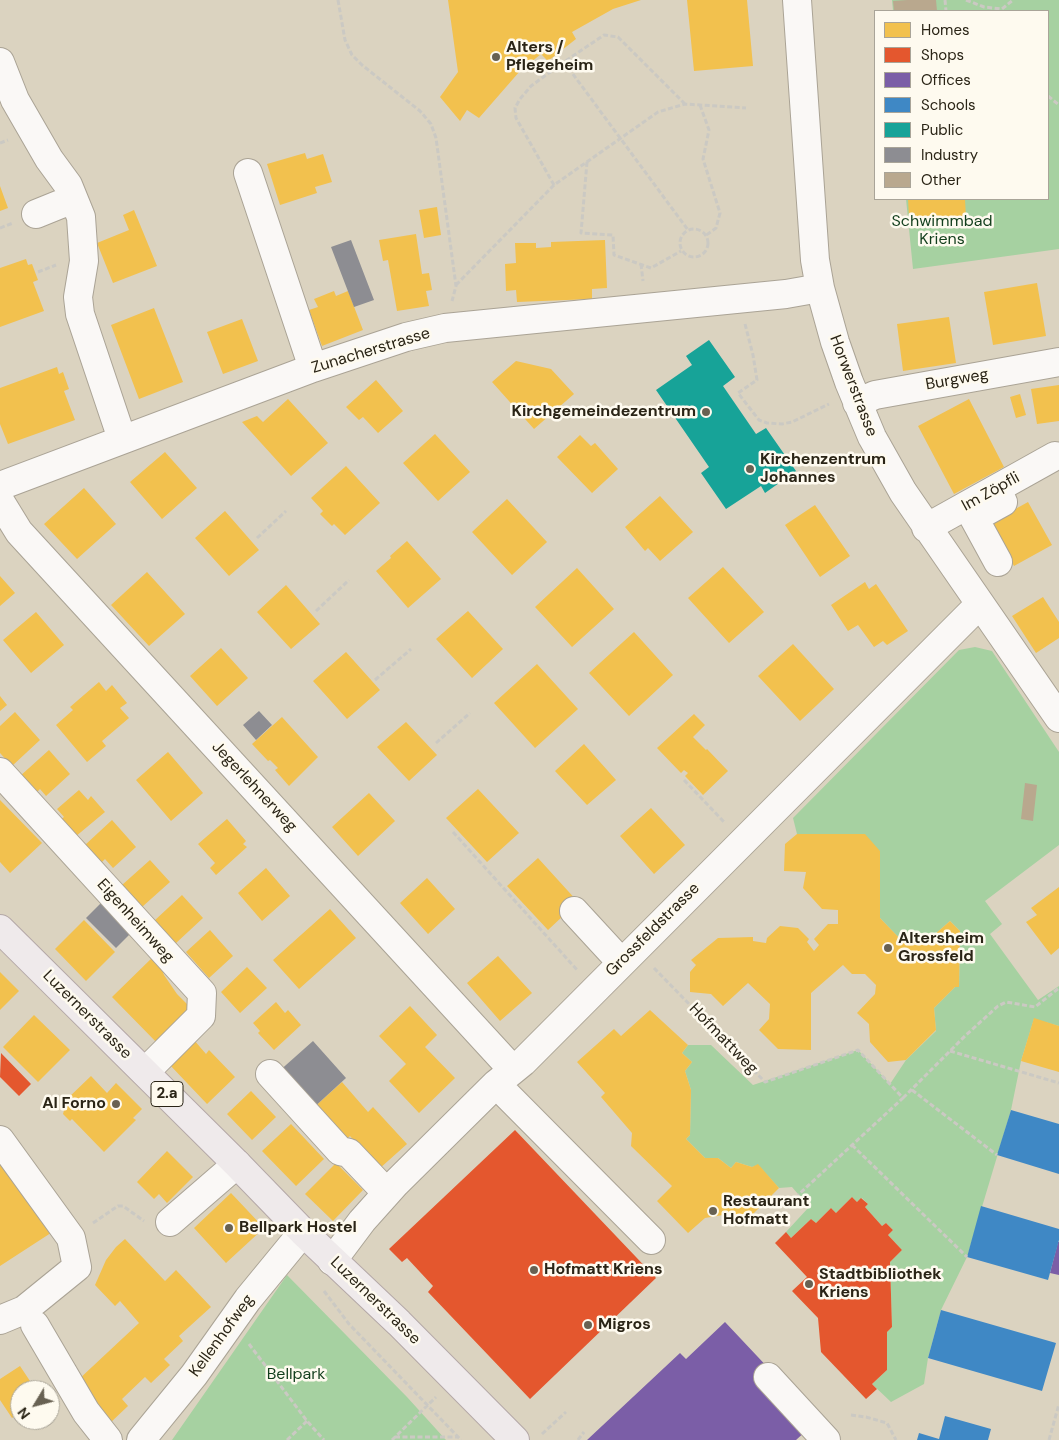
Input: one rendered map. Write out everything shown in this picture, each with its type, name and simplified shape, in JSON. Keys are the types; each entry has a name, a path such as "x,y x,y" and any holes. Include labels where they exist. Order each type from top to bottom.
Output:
{"main road":[{"name":"Luzernerstrasse","path":"0,929 332,1261 394,1318 515,1440"}],"street":[{"name":"Horwerstrasse","path":"797,0 812,220 820,288 835,342 857,403 872,437 898,484 926,528 1059,718"},
{"path":"0,62 10,112 68,185 81,217 84,261 78,296 80,314 122,439"},
{"path":"248,173 313,368"},
{"path":"36,214 73,199"},
{"name":"Zunacherstrasse","path":"0,486 313,368 406,337 445,328 777,295 820,288"},
{"name":"Burgweg","path":"857,403 875,395 1059,362"},
{"name":"Im Zöpfli","path":"926,528 1055,456"},
{"path":"998,562 974,518 1013,497"},
{"name":"Jegerlehnerweg","path":"0,501 19,532 651,1240"},
{"path":"947,557 983,534"},
{"name":"Grossfeldstrasse","path":"332,1261 387,1193 980,604"},
{"name":"Eigenheimweg","path":"0,772 202,993 201,1016 145,1072"},
{"path":"574,911 621,962"},
{"path":"270,1074 340,1151 349,1153 387,1193"},
{"path":"0,1140 71,1238 77,1267 24,1310 0,1320"},
{"path":"170,1222 237,1164"},
{"name":"Kellenhofweg","path":"141,1440 194,1375 248,1300 303,1232"},
{"path":"35,1325 86,1412 108,1440"},
{"path":"768,1377 826,1440"}],"path":[{"path":"338,0 345,40 352,55 420,111 431,124 436,138 456,286 445,328"},
{"path":"966,0 984,7 1002,10 1013,0"},
{"path":"554,185 516,118 515,108 531,86 604,35 618,38 685,104"},
{"path":"564,62 688,230"},
{"path":"1049,97 1059,105"},
{"path":"456,286 554,185 658,112 685,104 746,108"},
{"path":"700,104 709,130 703,159 720,214 716,228 706,236"},
{"path":"587,162 581,233 612,235 614,255 651,268 682,251"},
{"path":"697,229 704,232 708,240 708,248 704,254 696,258 689,257 682,251 679,242 683,234 688,230 697,229"},
{"path":"744,320 753,354 757,380 738,393 759,420 782,424 792,422 830,404"},
{"path":"257,538 286,511"},
{"path":"316,611 349,580"},
{"path":"375,680 411,648"},
{"path":"436,743 470,714"},
{"path":"684,780 732,830"},
{"path":"453,832 578,971"},
{"name":"Hofmattweg","path":"651,964 765,1082 858,1050 903,1098"},
{"path":"798,1195 912,1090 950,1050 998,1006 1006,1002 1012,1002 1034,1007 1059,988"},
{"path":"950,1050 1059,1083"},
{"path":"912,1090 998,1155"},
{"path":"852,1145 967,1257"},
{"path":"71,1238 118,1206 123,1206 141,1220 158,1226 170,1222"},
{"path":"319,1285 349,1324 460,1439"},
{"path":"246,1341 307,1421 324,1440"},
{"path":"393,1438 455,1378"},
{"path":"1049,1440 1059,1404"},
{"path":"542,1434 566,1412"},
{"path":"851,1415 887,1423 896,1440"},
{"path":"287,1440 307,1421"},
{"path":"578,1440 584,1432"},
{"path":"393,1438 460,1439"}],"green space":[{"name":"Schwimmbad Kriens","path":"892,0 1059,0 1059,249 913,269 906,200 1049,200 1049,10 893,10"},
{"path":"975,647 992,651 1059,752 1059,845 985,901 1002,924 990,934 1038,1000 1059,986 1059,1026 1034,1019 1021,1061 1011,1110 967,1257 941,1310 928,1358 924,1384 891,1402 872,1384 887,1370 887,1332 892,1327 890,1262 902,1250 888,1235 893,1230 886,1223 882,1226 865,1207 868,1204 862,1198 857,1202 852,1197 836,1213 831,1208 816,1223 811,1219 791,1238 786,1232 809,1207 792,1187 779,1188 758,1165 752,1167 736,1162 731,1168 718,1158 705,1158 686,1139 690,1135 691,1090 685,1071 692,1062 682,1053 688,1045 711,1045 753,1085 858,1050 890,1084 906,1060 936,1031 934,1008 955,987 959,987 960,931 950,921 926,942 904,943 880,918 880,851 797,834 793,818 959,650"},
{"name":"Bellpark","path":"287,1275 407,1397 446,1440 172,1440"}],"building: Homes":[{"name":"Alters / Pflegeheim","path":"448,0 641,0 613,9 572,32 576,39 548,61 541,54 520,71 479,118 467,110 460,121 440,97 458,72"},
{"path":"687,0 747,0 753,66 694,71"},
{"path":"305,153 307,159 323,154 332,182 315,187 317,193 280,205 267,164"},
{"path":"0,186 8,208 0,211"},
{"path":"908,200 965,200 966,218 925,220 925,216 909,217"},
{"path":"437,207 441,235 424,238 419,210"},
{"path":"134,210 157,266 113,283 97,243 129,230 123,215"},
{"path":"416,234 422,274 429,273 432,290 426,291 429,306 397,311 388,260 383,261 379,240"},
{"path":"605,240 607,288 592,289 592,299 517,302 516,290 506,291 505,264 516,263 515,243 536,243 536,248 551,247 551,242"},
{"path":"26,259 28,265 32,264 38,280 33,282 44,311 0,327 0,268"},
{"path":"1037,283 1046,336 993,345 984,292"},
{"path":"334,291 336,296 348,291 363,330 322,346 309,310 318,307 314,299"},
{"path":"154,308 183,382 139,399 111,325"},
{"path":"949,317 956,363 903,371 897,324"},
{"path":"242,319 258,361 223,374 207,332"},
{"path":"516,361 551,369 574,394 534,429 492,382"},
{"path":"57,367 59,374 63,372 69,389 64,391 75,420 8,444 0,424 0,388"},
{"path":"376,380 403,411 378,433 363,417 359,420 346,407"},
{"path":"1059,385 1059,421 1037,424 1031,389"},
{"path":"1020,394 1026,415 1016,418 1010,397"},
{"path":"288,399 328,443 291,476 242,422 257,416 263,422"},
{"path":"969,399 1004,467 954,494 918,426"},
{"path":"435,434 470,472 438,501 403,463"},
{"path":"580,435 591,446 595,443 618,469 592,493 557,457"},
{"path":"165,452 197,488 162,519 130,482"},
{"path":"346,466 380,503 345,535 320,514 323,511 311,498"},
{"path":"84,488 116,524 77,559 44,524"},
{"path":"660,496 693,532 660,561 648,548 645,551 625,527"},
{"path":"507,499 547,542 512,575 472,532"},
{"path":"1028,502 1052,545 1014,566 990,523"},
{"path":"815,505 850,556 820,577 785,525"},
{"path":"225,511 259,550 229,576 195,538"},
{"path":"407,541 441,579 408,608 376,571"},
{"path":"723,567 764,612 729,643 688,598"},
{"path":"577,568 614,609 572,647 535,607"},
{"path":"147,572 185,614 149,646 111,605"},
{"path":"0,576 15,593 0,606"},
{"path":"865,582 869,589 876,584 908,631 887,645 883,641 874,647 858,625 848,631 831,605"},
{"path":"286,585 320,624 291,649 257,612"},
{"path":"1043,597 1059,622 1059,638 1036,653 1012,616"},
{"path":"468,611 503,649 472,678 436,639"},
{"path":"36,612 64,645 31,673 3,640"},
{"path":"634,632 673,675 629,716 589,673"},
{"path":"793,644 834,689 800,721 758,676"},
{"path":"221,648 248,678 217,706 190,676"},
{"path":"346,652 380,690 347,719 313,681"},
{"path":"537,664 578,709 535,748 494,703"},
{"path":"99,682 106,691 112,685 127,703 120,708 129,718 102,741 106,746 87,762 56,725 73,710 70,707"},
{"path":"0,696 7,705 0,711"},
{"path":"15,712 40,740 12,766 0,753 0,726"},
{"path":"694,714 705,725 693,737 728,771 703,795 685,776 688,773 684,770 681,773 657,748"},
{"path":"282,717 318,757 289,786 275,770 278,768 270,760 268,761 252,744"},
{"path":"406,722 437,755 409,781 377,747"},
{"path":"584,744 616,780 587,805 555,771"},
{"path":"49,750 70,774 46,796 40,789 35,794 19,777"},
{"path":"168,752 203,793 171,821 136,780"},
{"path":"478,789 519,833 487,862 446,818"},
{"path":"79,790 88,800 91,796 105,812 75,837 60,820 64,817 57,809"},
{"path":"369,793 395,821 358,856 332,827"},
{"path":"0,800 42,843 10,873 0,862"},
{"path":"651,808 685,845 654,874 620,836"},
{"path":"227,819 246,841 243,844 247,847 216,875 210,868 215,863 198,844"},
{"path":"112,820 136,847 113,868 105,859 101,863 85,845"},
{"name":"Altersheim Grossfeld","path":"797,834 865,834 880,851 880,918 904,943 926,942 950,921 960,931 959,987 955,987 934,1008 936,1030 906,1060 888,1062 870,1042 869,1024 857,1013 875,994 876,985 865,974 852,974 843,965 811,993 811,1050 778,1049 759,1030 769,1019 770,1004 748,983 723,1006 711,994 690,992 690,972 696,965 691,960 718,938 753,937 753,941 766,943 767,938 780,926 798,928 809,939 807,942 814,951 819,945 814,939 828,924 838,924 838,910 822,909 803,888 806,872 784,871 785,844"},
{"path":"538,858 578,902 548,930 507,886"},
{"path":"150,860 170,882 142,907 122,885"},
{"path":"266,868 290,896 262,921 238,893"},
{"path":"427,878 455,909 428,934 400,903"},
{"path":"1059,887 1059,948 1051,955 1026,922 1037,915 1031,908"},
{"path":"182,895 203,918 175,944 154,921"},
{"path":"330,909 356,938 299,989 273,960"},
{"path":"84,920 115,952 86,981 55,949"},
{"path":"210,930 233,956 209,978 186,952"},
{"path":"156,954 164,975 177,994 192,1009 160,1046 112,997"},
{"path":"498,956 532,993 500,1021 467,983"},
{"path":"247,967 267,988 240,1013 221,992"},
{"path":"0,972 19,991 0,1010"},
{"path":"276,1002 285,1013 288,1010 301,1025 274,1050 258,1033 260,1031 253,1023"},
{"path":"410,1006 437,1035 425,1047 455,1078 419,1113 389,1081 406,1064 379,1036"},
{"path":"650,1010 688,1045 682,1053 692,1062 685,1071 691,1090 690,1135 686,1139 705,1158 718,1158 731,1168 736,1162 752,1167 758,1164 779,1188 751,1216 729,1214 705,1218 688,1233 657,1201 672,1186 631,1146 632,1133 601,1097 605,1093 577,1062 614,1029 621,1036"},
{"path":"34,1015 70,1050 38,1082 3,1047"},
{"path":"1034,1018 1059,1026 1059,1072 1021,1061"},
{"path":"194,1040 206,1054 209,1050 235,1077 207,1104 169,1064"},
{"path":"91,1076 107,1093 116,1083 142,1109 133,1118 136,1120 104,1152 72,1119 70,1121 63,1114 67,1099"},
{"path":"342,1082 368,1112 373,1107 407,1144 379,1169 350,1136 341,1144 311,1110"},
{"path":"251,1091 276,1117 252,1140 227,1114"},
{"path":"291,1124 324,1159 296,1186 262,1151"},
{"path":"0,1144 57,1229 0,1266"},
{"path":"167,1151 193,1177 167,1203 159,1194 154,1199 137,1182"},
{"path":"336,1163 363,1190 333,1221 305,1194"},
{"name":"Bellpark Hostel","path":"231,1193 264,1228 226,1263 194,1228"},
{"path":"125,1239 165,1281 176,1270 211,1307 179,1336 183,1341 164,1359 170,1365 151,1383 145,1377 122,1399 128,1406 109,1424 77,1381 139,1323 120,1301 115,1306 95,1285 106,1260"},
{"path":"20,1366 29,1380 10,1380 10,1415 0,1400 0,1379"}],"building: Shops":[{"path":"1,1053 31,1084 19,1096 0,1077"},
{"name":"Hofmatt Kriens","path":"515,1130 656,1278 530,1399 428,1292 433,1286 407,1258 402,1262 389,1249"},
{"path":"852,1197 857,1202 861,1198 868,1204 865,1207 882,1226 886,1223 893,1230 888,1235 902,1250 890,1262 892,1327 887,1332 887,1370 872,1384 877,1389 866,1399 821,1352 818,1318 792,1291 807,1277 775,1243 786,1232 791,1238 811,1219 816,1223 831,1208 836,1213"}],"building: Offices":[{"path":"1059,1242 1059,1275 1050,1273"},
{"path":"725,1322 773,1373 807,1430 796,1440 587,1440 680,1353 686,1359"}],"building: Schools":[{"path":"1011,1110 1059,1124 1059,1174 997,1155"},
{"path":"981,1206 1059,1229 1059,1240 1048,1280 967,1257"},
{"path":"941,1310 1056,1343 1042,1391 928,1358"},
{"path":"945,1416 991,1429 988,1440 917,1440 919,1433 939,1439"}],"building: Public":[{"name":"Kirchgemeindezentrum","path":"709,340 735,377 723,386 756,434 766,428 796,471 765,493 761,486 726,509 701,473 709,467 656,390 692,365 686,356"}],"building: Industry":[{"path":"351,240 374,300 354,307 331,247"},
{"path":"259,711 272,725 256,740 243,725"},
{"path":"105,899 135,929 116,948 86,918"},
{"path":"313,1041 346,1078 311,1110 277,1073"}],"building: Other":[{"path":"936,0 937,10 894,10 893,1"},
{"path":"1025,783 1037,785 1033,821 1021,819"}],"place":[{"name":"Alters / Pflegeheim","path":"496,57"},
{"name":"Kirchgemeindezentrum","path":"706,412"},
{"name":"Kirchenzentrum Johannes","path":"750,469"},
{"name":"Altersheim Grossfeld","path":"888,948"},
{"name":"Al Forno","path":"116,1104"},
{"name":"Restaurant Hofmatt","path":"713,1211"},
{"name":"Bellpark Hostel","path":"229,1228"},
{"name":"Hofmatt Kriens","path":"534,1270"},
{"name":"Stadtbibliothek Kriens","path":"809,1284"},
{"name":"Migros","path":"588,1325"}]}
